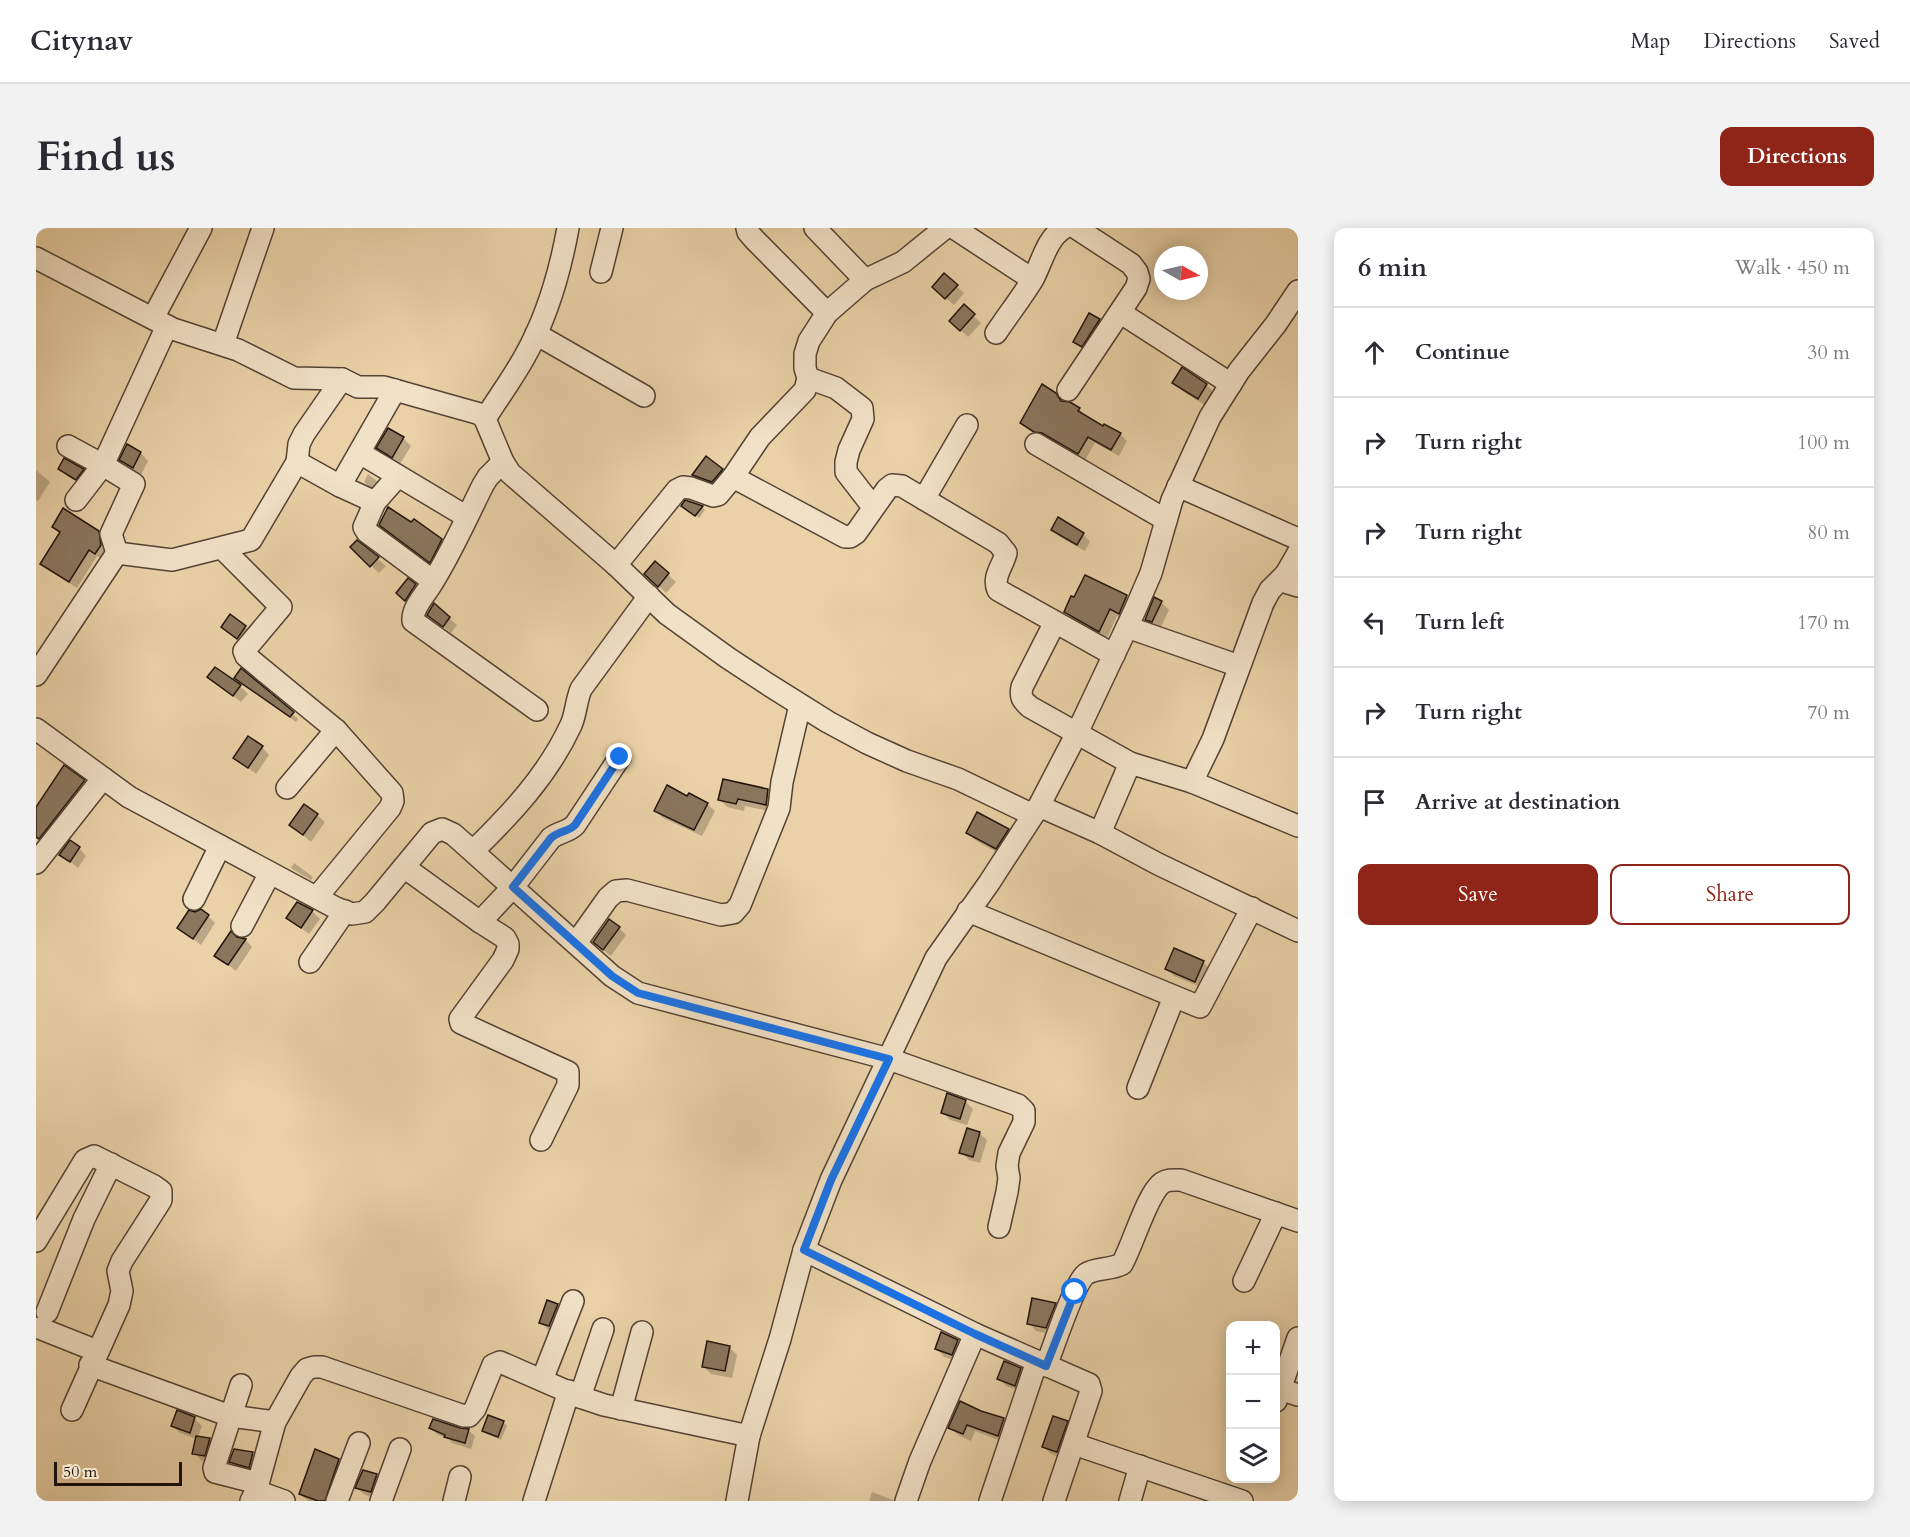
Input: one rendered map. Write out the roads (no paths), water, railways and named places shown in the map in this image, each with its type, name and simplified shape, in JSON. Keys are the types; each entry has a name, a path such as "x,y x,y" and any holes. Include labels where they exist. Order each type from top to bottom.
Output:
{"street":[{"path":"76,500 103,465 160,322 201,228"},
{"path":"223,344 263,228"},
{"path":"485,419 525,357 543,320 568,228"},
{"path":"601,272 612,228"},
{"path":"747,228 754,239 827,313"},
{"path":"815,228 865,280"},
{"path":"616,565 677,490 683,487 713,496 718,495 760,437 806,390 808,378 805,354 809,342 827,313 865,280 903,262 945,228"},
{"path":"954,228 1032,279"},
{"path":"996,333 1032,279 1050,242 1058,231 1065,228"},
{"path":"1068,390 1121,313 1136,288 1138,279 1137,272 1131,264 1076,228"},
{"path":"36,258 190,336 223,344 294,378 342,379 358,387 384,387 480,414 485,419 510,473 616,565 667,614 709,645 800,705 867,743 907,761 1100,833 1158,864 1298,931"},
{"path":"742,1500 749,1436 780,1339 804,1250 831,1180 936,958 1036,811 1077,733 1151,573 1178,486 1210,417 1239,371 1297,295"},
{"path":"1121,313 1231,384"},
{"path":"536,334 644,396"},
{"path":"808,378 836,388 862,408 863,419 849,450 846,472 873,507"},
{"path":"117,553 172,560 251,540 297,462 299,444 304,434 342,379"},
{"path":"340,486 395,390"},
{"path":"924,499 967,425"},
{"path":"1036,444 1166,520"},
{"path":"68,446 134,484 111,534 117,553"},
{"path":"360,453 467,516"},
{"path":"297,462 375,502"},
{"path":"503,462 488,477 412,616 413,621 537,710"},
{"path":"398,476 375,502 364,527 367,532 433,581"},
{"path":"733,477 845,537 856,533 887,489 897,484 998,543 1006,553 997,576 998,590 1114,655"},
{"path":"1178,486 1298,539"},
{"path":"222,548 281,607 244,651 246,656 336,730 392,793 393,801 390,808 317,897"},
{"path":"36,675 117,553"},
{"path":"1192,782 1213,740 1263,603 1270,590 1292,580 1298,553"},
{"path":"473,851 512,812 532,788 570,728 582,689 649,596"},
{"path":"1055,622 1022,687 1023,701 1030,707 1130,762 1192,782 1298,826"},
{"path":"1127,627 1239,666"},
{"path":"576,943 608,898 616,891 627,890 721,915 733,913 740,905 778,808 800,705"},
{"path":"36,729 129,797 352,914 364,912 375,902 432,833 442,829 453,834 473,851 612,976 638,993 889,1059 1018,1105 1024,1111 1024,1122 1009,1153 1007,1166 1009,1178 999,1227"},
{"path":"287,788 336,730"},
{"path":"480,922 513,887 551,838 557,833 570,830 575,825 620,757"},
{"path":"1100,833 1130,762"},
{"path":"36,863 103,778"},
{"path":"194,899 220,846"},
{"path":"404,867 505,938 508,944 507,954 460,1018 461,1023 568,1072 568,1085 541,1140"},
{"path":"242,926 270,873"},
{"path":"968,911 1200,1007 1252,908"},
{"path":"310,962 345,911"},
{"path":"1138,1088 1174,997"},
{"path":"36,1242 85,1160 94,1156 161,1191 161,1200 122,1261 118,1271 122,1291 119,1305 72,1410"},
{"path":"111,1164 39,1319 94,1358 230,1416 275,1422"},
{"path":"990,1501 1042,1364 1083,1276 1092,1270 1112,1269 1122,1264 1151,1198 1160,1185 1169,1180 1181,1180 1298,1221"},
{"path":"1244,1281 1276,1213"},
{"path":"804,1250 975,1334 1089,1384 1091,1391 1054,1501"},
{"path":"542,1380 573,1301"},
{"path":"534,1501 574,1394 603,1329"},
{"path":"621,1409 642,1332"},
{"path":"906,1501 920,1461 975,1334"},
{"path":"1284,1395 1298,1338"},
{"path":"255,1492 275,1422 301,1376 314,1367 322,1367 469,1416 475,1409 493,1365 500,1362 574,1394 621,1409 749,1436"},
{"path":"241,1385 214,1468 215,1472 255,1492 284,1501"},
{"path":"337,1501 359,1443"},
{"path":"1074,1444 1242,1501"},
{"path":"381,1501 400,1449"},
{"path":"1130,1501 1140,1466"},
{"path":"454,1501 460,1477"}]}
